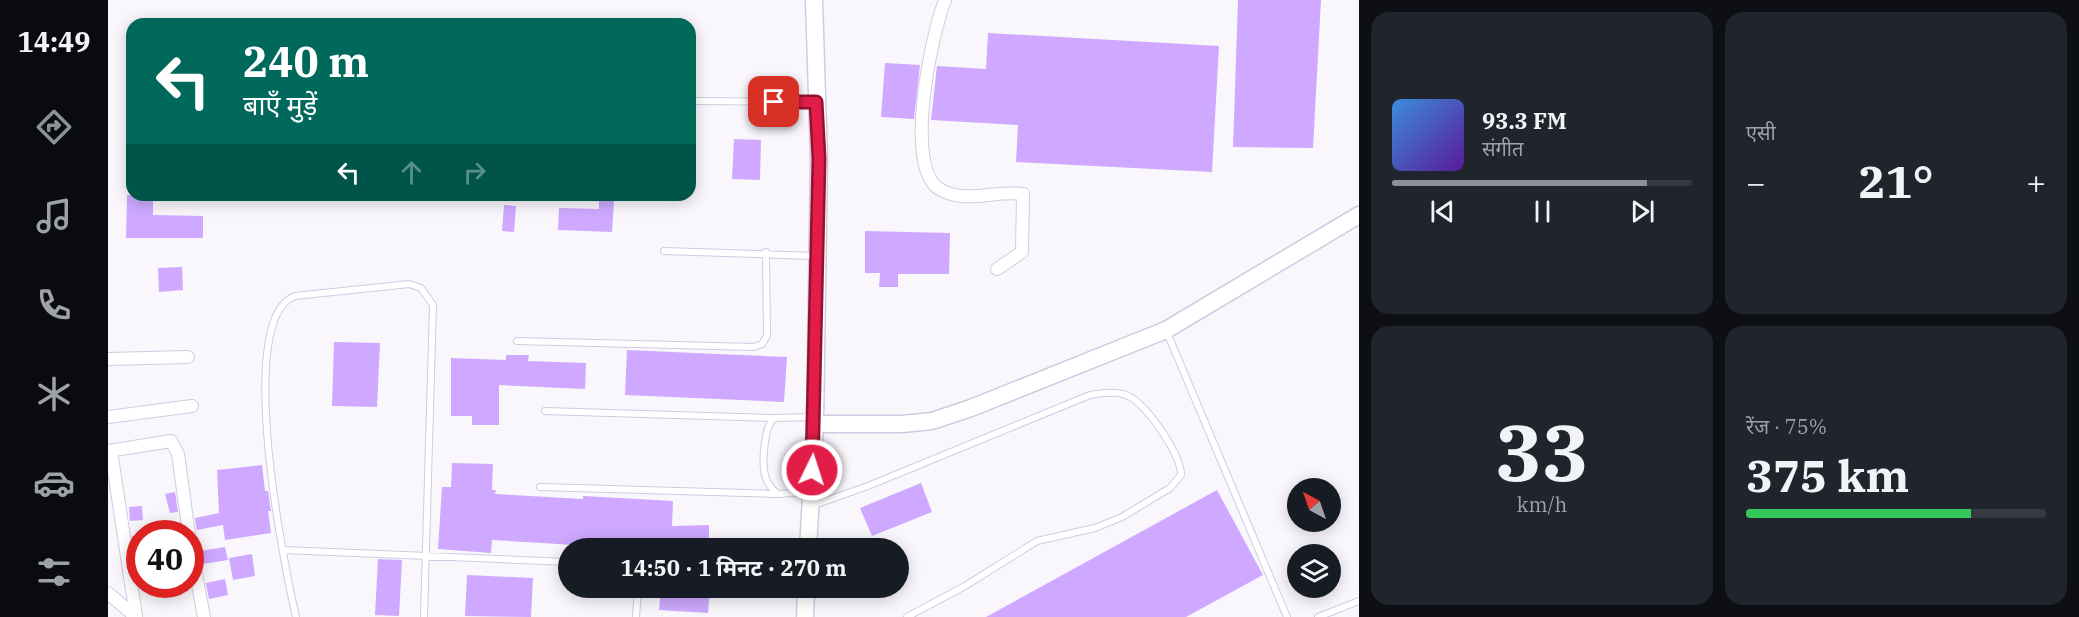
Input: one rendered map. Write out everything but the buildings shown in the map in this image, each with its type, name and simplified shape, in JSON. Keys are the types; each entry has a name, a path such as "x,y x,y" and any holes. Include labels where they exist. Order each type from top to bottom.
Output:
{"street":[{"path":"808,538 815,421 819,159 816,102 818,55 814,0"},
{"path":"945,0 928,55 922,130 925,164 932,183 941,190 966,197 1023,194 1022,252 997,269"},
{"path":"815,421 902,424 932,421 1166,330 1359,215"},
{"path":"108,359 188,357"},
{"path":"108,417 192,406"},
{"path":"136,616 110,451 171,441 178,454 187,520"},
{"path":"108,594 136,616"},
{"path":"200,598 204,617"},
{"path":"806,617 807,598"}],"lane":[{"path":"696,101 816,102"},
{"path":"664,251 766,252 816,256"},
{"path":"517,341 754,348 762,344 767,336 766,252"},
{"path":"296,617 284,550 264,396 267,357 278,310 282,303 295,296 409,285 421,288 433,305 424,617"},
{"path":"1166,330 1287,617"},
{"path":"540,487 777,494 810,499 868,486 1090,395 1116,393 1131,397 1142,408 1181,464 1181,476 1170,488 1122,517 1095,528 1037,541 965,586 907,617"},
{"path":"545,411 815,421"},
{"path":"774,418 767,427 765,478 777,494"},
{"path":"284,550 558,562"},
{"path":"636,617 637,598"},
{"path":"1318,617 1359,601"}],"route":[{"path":"774,102 816,102 819,159 815,424 812,470"}]}
